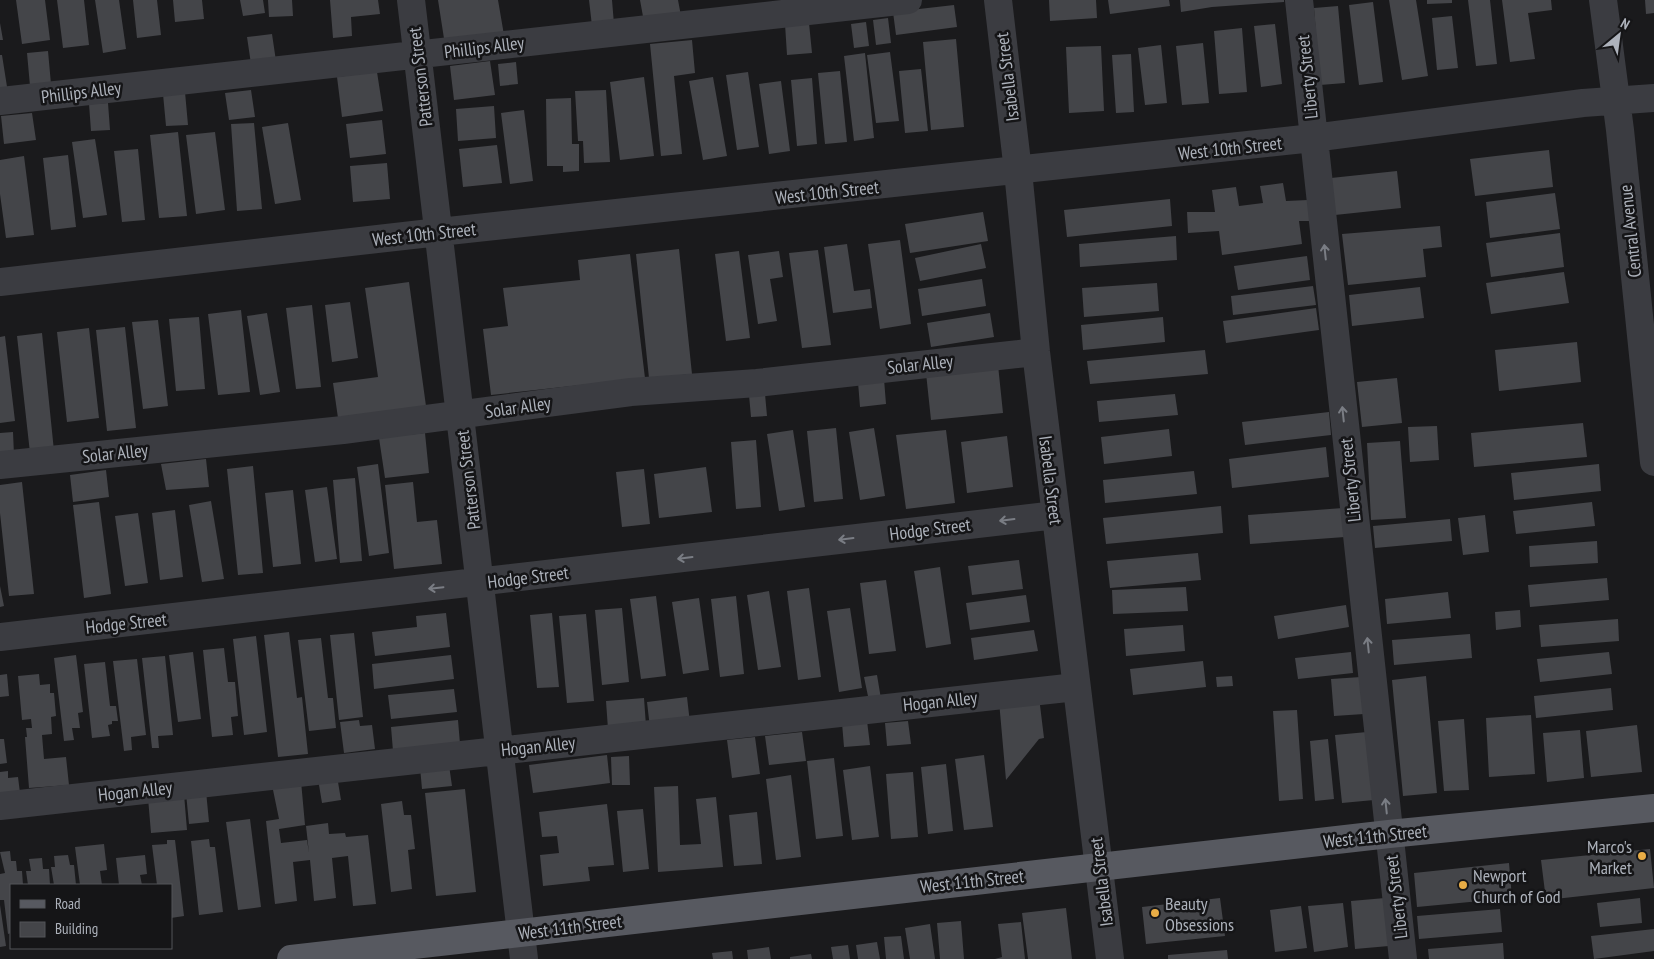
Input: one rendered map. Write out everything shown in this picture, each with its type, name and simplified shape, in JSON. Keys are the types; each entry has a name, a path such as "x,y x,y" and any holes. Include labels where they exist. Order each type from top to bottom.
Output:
{"main road":[{"name":"West 11th Street","path":"291,959 1389,834 1654,808"}],"street":[{"name":"Patterson Street","path":"412,0 524,959"},
{"name":"Phillips Alley","path":"0,101 908,0"},
{"name":"Isabella Street","path":"998,0 1018,171 1036,352 1110,959"},
{"name":"Liberty Street","path":"1299,0 1403,959"},
{"name":"Central Avenue","path":"1603,0 1616,100 1654,462"},
{"name":"West 10th Street","path":"0,282 438,232 1018,171 1313,138 1616,100 1654,98"},
{"name":"Solar Alley","path":"0,465 460,415 484,410 631,392 757,383 1036,352"},
{"name":"Hodge Street","path":"0,637 480,583 1056,514"},
{"name":"Hogan Alley","path":"0,806 1076,686"}],"building":[{"path":"16,0 45,0 50,40 22,44"},
{"path":"57,0 84,0 89,45 63,48"},
{"path":"95,0 119,0 126,49 103,53"},
{"path":"133,0 157,0 161,35 137,38"},
{"path":"173,0 202,0 204,19 175,22"},
{"path":"240,0 263,0 265,13 243,16"},
{"path":"268,0 292,0 293,16 269,17"},
{"path":"330,0 378,0 380,14 351,17 352,36 333,38"},
{"path":"438,0 498,0 504,35 445,45"},
{"path":"589,0 612,0 614,24 592,26"},
{"path":"640,0 678,0 681,16 644,22"},
{"path":"1049,0 1096,0 1097,18 1050,21"},
{"path":"1108,0 1169,0 1170,6 1110,14"},
{"path":"1180,0 1284,0 1284,2 1212,7 1181,12"},
{"path":"1389,0 1416,0 1428,76 1402,80"},
{"path":"1427,0 1452,0 1452,3 1427,4"},
{"path":"1468,0 1490,0 1497,64 1476,66"},
{"path":"1502,0 1551,0 1552,10 1528,13 1535,59 1510,62"},
{"path":"1645,0 1654,0 1654,13 1646,14"},
{"path":"1373,2 1383,82 1359,85 1349,5"},
{"path":"954,5 957,27 896,35 893,12"},
{"path":"1338,6 1345,83 1320,85 1314,8"},
{"path":"1452,16 1458,68 1437,70 1432,18"},
{"path":"888,18 891,43 876,45 873,20"},
{"path":"866,22 869,46 854,48 851,24"},
{"path":"0,23 3,40 0,40"},
{"path":"809,23 812,53 787,55 785,24"},
{"path":"1275,24 1282,84 1261,87 1254,26"},
{"path":"1242,28 1247,92 1219,94 1214,31"},
{"path":"272,34 276,61 251,64 247,37"},
{"path":"956,39 964,127 931,130 923,42"},
{"path":"692,40 695,73 674,76 682,154 661,156 650,44"},
{"path":"1203,43 1209,103 1182,105 1176,46"},
{"path":"1161,45 1167,103 1145,105 1138,48"},
{"path":"1101,46 1104,111 1069,113 1066,47"},
{"path":"48,51 51,84 30,86 27,53"},
{"path":"890,52 899,121 876,123 867,55"},
{"path":"865,53 874,138 854,141 844,56"},
{"path":"1131,54 1134,112 1116,113 1112,55"},
{"path":"0,55 2,55 8,93 0,94"},
{"path":"490,61 495,95 454,100 450,66"},
{"path":"516,62 518,84 500,86 498,64"},
{"path":"921,69 928,131 905,133 899,71"},
{"path":"840,71 847,142 825,144 818,73"},
{"path":"377,72 383,111 342,117 337,77"},
{"path":"748,72 759,147 737,150 726,75"},
{"path":"644,77 654,156 620,160 610,82"},
{"path":"713,77 727,156 703,160 689,81"},
{"path":"812,78 817,144 797,146 791,80"},
{"path":"781,81 790,151 769,154 759,84"},
{"path":"251,90 255,117 229,120 225,93"},
{"path":"606,90 610,162 584,163 583,141 578,141 575,91"},
{"path":"185,92 188,125 166,126 163,94"},
{"path":"571,98 572,144 579,144 579,171 563,172 563,166 547,166 546,99"},
{"path":"108,103 110,130 91,131 89,104"},
{"path":"494,106 496,138 458,141 456,109"},
{"path":"524,110 533,181 510,184 501,113"},
{"path":"32,113 36,140 4,144 1,116"},
{"path":"382,120 386,154 350,158 346,124"},
{"path":"254,123 262,209 237,211 231,124"},
{"path":"288,123 301,200 275,204 262,127"},
{"path":"178,132 187,216 159,218 150,135"},
{"path":"215,132 225,210 196,214 186,135"},
{"path":"95,139 107,215 83,218 72,142"},
{"path":"497,145 502,183 463,187 459,149"},
{"path":"138,149 145,220 122,222 114,151"},
{"path":"1549,150 1553,187 1475,196 1470,159"},
{"path":"68,155 76,227 51,230 43,158"},
{"path":"24,156 34,235 6,238 0,194 0,160"},
{"path":"387,163 390,199 353,202 350,166"},
{"path":"1397,171 1401,208 1335,215 1331,178"},
{"path":"1283,183 1286,201 1308,200 1310,221 1299,221 1302,244 1222,255 1219,231 1188,233 1187,212 1215,212 1212,190 1236,187 1239,206 1263,203 1260,186"},
{"path":"1555,193 1560,229 1490,238 1486,202"},
{"path":"1170,199 1172,226 1067,237 1064,210"},
{"path":"983,212 988,241 910,253 905,224"},
{"path":"1440,226 1442,247 1423,249 1426,277 1348,285 1342,234"},
{"path":"1560,233 1564,267 1491,277 1486,243"},
{"path":"1176,236 1177,260 1080,267 1079,244"},
{"path":"900,240 911,324 880,329 868,244"},
{"path":"847,244 854,291 870,289 872,308 833,313 824,247"},
{"path":"981,244 986,268 920,281 915,258"},
{"path":"679,249 692,374 649,378 636,254"},
{"path":"818,250 831,345 802,348 789,253"},
{"path":"739,251 750,338 726,341 715,254"},
{"path":"779,251 783,277 770,279 777,321 758,324 748,255"},
{"path":"630,254 645,378 491,395 483,329 508,326 503,288 580,280 578,260"},
{"path":"1307,256 1310,280 1238,290 1234,266"},
{"path":"1564,272 1569,303 1491,314 1486,283"},
{"path":"982,279 986,306 922,316 918,289"},
{"path":"409,282 426,406 338,418 333,383 378,377 365,288"},
{"path":"1157,283 1159,311 1084,317 1082,288"},
{"path":"1313,286 1316,305 1233,315 1231,296"},
{"path":"1420,287 1424,318 1352,326 1349,295"},
{"path":"350,302 358,358 332,362 325,305"},
{"path":"312,305 321,387 296,389 286,308"},
{"path":"1316,308 1319,330 1226,343 1223,321"},
{"path":"241,310 250,392 218,395 208,314"},
{"path":"267,313 280,392 260,395 247,316"},
{"path":"990,313 994,337 931,347 927,323"},
{"path":"199,317 205,389 176,391 169,319"},
{"path":"1163,317 1165,342 1083,350 1081,325"},
{"path":"158,320 168,406 143,409 132,322"},
{"path":"125,327 136,428 107,431 96,330"},
{"path":"89,328 99,418 67,422 57,332"},
{"path":"42,333 54,451 30,453 17,336"},
{"path":"5,336 15,421 0,423 0,337"},
{"path":"1577,342 1581,382 1499,391 1495,350"},
{"path":"1205,350 1208,374 1090,384 1087,361"},
{"path":"998,365 1003,413 931,420 926,373"},
{"path":"1397,378 1402,423 1362,427 1357,382"},
{"path":"884,379 886,404 860,407 858,382"},
{"path":"765,394 767,416 751,417 749,395"},
{"path":"1175,394 1178,415 1099,422 1097,401"},
{"path":"1329,412 1331,435 1245,445 1242,422"},
{"path":"1583,423 1587,457 1474,467 1471,433"},
{"path":"1437,426 1439,460 1410,462 1408,427"},
{"path":"836,428 843,499 814,502 807,431"},
{"path":"874,428 885,496 860,500 849,432"},
{"path":"1169,429 1172,456 1104,464 1101,437"},
{"path":"793,430 805,507 779,511 767,434"},
{"path":"946,430 955,503 906,509 896,435"},
{"path":"13,432 14,455 0,456 0,433"},
{"path":"425,433 429,473 385,478 379,438"},
{"path":"1007,436 1013,487 967,493 961,442"},
{"path":"756,440 761,507 736,509 731,442"},
{"path":"1400,441 1406,518 1371,520 1367,443"},
{"path":"1326,447 1329,477 1232,488 1229,459"},
{"path":"206,459 209,487 166,490 161,464"},
{"path":"378,464 389,553 369,556 357,467"},
{"path":"1599,464 1601,491 1514,500 1511,473"},
{"path":"253,466 263,573 238,575 227,469"},
{"path":"706,467 712,512 659,518 654,474"},
{"path":"644,469 650,524 622,527 616,472"},
{"path":"106,470 109,497 73,502 70,475"},
{"path":"1194,471 1197,494 1105,503 1103,480"},
{"path":"355,478 362,561 340,563 333,480"},
{"path":"22,482 34,594 9,596 0,513 0,485"},
{"path":"413,482 417,522 437,520 442,564 394,569 385,485"},
{"path":"327,487 337,559 315,562 305,490"},
{"path":"293,490 301,564 273,567 265,493"},
{"path":"211,501 224,579 202,582 189,505"},
{"path":"99,502 111,594 84,598 73,505"},
{"path":"1592,502 1595,526 1516,534 1513,511"},
{"path":"1221,506 1223,533 1106,544 1103,518"},
{"path":"1343,508 1345,537 1250,544 1248,515"},
{"path":"175,510 183,577 160,580 152,513"},
{"path":"138,513 148,583 125,586 115,516"},
{"path":"1485,515 1489,552 1463,555 1458,518"},
{"path":"1450,519 1452,541 1375,548 1373,526"},
{"path":"1597,541 1598,563 1530,567 1529,546"},
{"path":"1198,553 1201,580 1110,588 1107,561"},
{"path":"1019,560 1023,589 972,595 968,566"},
{"path":"940,567 951,644 926,648 914,571"},
{"path":"1607,578 1609,600 1530,607 1528,585"},
{"path":"886,580 896,651 869,654 860,583"},
{"path":"0,586 4,606 0,607"},
{"path":"1186,587 1188,611 1113,614 1112,590"},
{"path":"809,588 821,677 798,680 787,591"},
{"path":"769,591 781,667 758,670 747,595"},
{"path":"1448,592 1451,618 1387,624 1385,599"},
{"path":"1026,595 1030,622 970,630 966,603"},
{"path":"656,596 666,676 641,679 630,599"},
{"path":"736,596 744,674 720,677 711,599"},
{"path":"699,598 709,670 683,674 672,602"},
{"path":"1346,605 1349,627 1278,639 1274,616"},
{"path":"622,608 629,682 602,685 595,610"},
{"path":"850,608 862,688 839,692 827,611"},
{"path":"1520,610 1521,627 1496,630 1495,612"},
{"path":"446,613 450,647 375,656 372,632 417,627 416,616"},
{"path":"552,613 559,687 537,688 530,615"},
{"path":"586,614 594,701 567,703 559,616"},
{"path":"1618,619 1619,641 1541,647 1539,625"},
{"path":"1183,625 1185,651 1126,656 1124,629"},
{"path":"1034,630 1038,651 974,660 971,638"},
{"path":"289,632 297,698 302,697 308,754 278,757 264,635"},
{"path":"354,633 363,717 339,720 330,635"},
{"path":"1470,634 1472,658 1394,665 1392,640"},
{"path":"256,636 267,732 244,735 233,639"},
{"path":"321,638 328,698 333,698 336,728 309,731 298,640"},
{"path":"224,648 228,682 235,682 238,716 231,717 233,735 212,737 203,650"},
{"path":"193,652 201,719 178,722 169,655"},
{"path":"1351,652 1353,673 1298,679 1295,658"},
{"path":"1609,652 1612,674 1540,682 1537,659"},
{"path":"76,655 83,712 78,713 80,728 72,728 74,740 64,741 54,658"},
{"path":"451,655 454,679 374,689 372,664"},
{"path":"165,656 173,735 158,736 159,748 152,748 142,658"},
{"path":"137,659 146,735 131,737 132,750 124,751 113,661"},
{"path":"1203,661 1206,687 1133,695 1130,669"},
{"path":"105,662 110,706 116,706 118,721 112,721 112,724 108,725 110,736 92,738 84,664"},
{"path":"7,674 9,696 0,697 0,675"},
{"path":"39,674 40,685 50,684 50,693 54,693 56,716 51,717 52,734 42,735 44,759 66,757 69,785 29,788 25,737 27,737 26,728 32,728 31,719 22,720 18,676"},
{"path":"877,675 881,699 869,701 864,677"},
{"path":"1232,676 1233,686 1217,687 1216,677"},
{"path":"1426,676 1437,793 1403,796 1392,680"},
{"path":"1361,677 1364,714 1334,716 1331,679"},
{"path":"1611,688 1613,710 1536,718 1534,696"},
{"path":"454,689 457,712 391,719 388,695"},
{"path":"687,697 690,723 650,728 647,702"},
{"path":"1039,697 1044,738 1039,739 1006,780 999,701"},
{"path":"644,698 646,726 608,729 606,701"},
{"path":"1297,710 1303,799 1279,801 1273,711"},
{"path":"1531,715 1535,774 1489,777 1486,718"},
{"path":"1464,719 1469,790 1444,791 1438,721"},
{"path":"359,720 360,726 372,725 375,749 344,753 340,722"},
{"path":"458,720 460,744 393,751 391,727"},
{"path":"867,721 870,745 844,747 842,723"},
{"path":"908,721 911,744 887,746 885,723"},
{"path":"1637,725 1642,772 1591,777 1586,731"},
{"path":"1580,730 1584,778 1547,782 1543,733"},
{"path":"802,732 806,761 769,765 765,736"},
{"path":"1367,732 1374,800 1342,803 1335,735"},
{"path":"755,737 760,774 732,778 727,740"},
{"path":"0,739 4,739 7,763 0,764"},
{"path":"1328,739 1334,799 1315,801 1310,741"},
{"path":"607,755 610,783 533,793 529,765"},
{"path":"984,755 993,827 964,830 955,759"},
{"path":"629,756 630,785 612,785 611,757"},
{"path":"834,758 843,836 816,839 807,761"},
{"path":"946,764 953,831 928,834 921,767"},
{"path":"449,765 452,786 422,789 420,767"},
{"path":"870,766 879,837 852,840 843,770"},
{"path":"8,771 8,778 18,777 20,793 0,796 0,772"},
{"path":"913,772 918,837 891,839 886,774"},
{"path":"791,775 801,857 776,860 766,779"},
{"path":"337,776 341,800 322,803 318,779"},
{"path":"301,781 305,825 279,829 281,843 307,840 309,853 306,826 328,823 329,834 345,833 346,837 368,835 376,904 353,906 348,856 332,858 336,898 314,901 310,860 293,862 297,901 275,904 266,821 279,819 272,785"},
{"path":"678,786 680,845 701,844 696,799 716,797 723,867 658,872 654,787"},
{"path":"465,789 476,892 436,896 425,793"},
{"path":"206,791 209,822 189,824 186,793"},
{"path":"184,794 187,830 151,833 148,798"},
{"path":"402,801 404,815 411,815 415,849 408,850 412,889 391,892 381,804"},
{"path":"607,804 614,865 588,867 590,881 543,886 540,855 559,853 557,836 542,837 539,812"},
{"path":"643,809 649,869 623,872 617,811"},
{"path":"757,812 762,864 734,866 729,815"},
{"path":"250,819 261,907 238,910 226,822"},
{"path":"209,839 210,847 215,847 223,912 199,915 191,841"},
{"path":"167,840 175,840 184,916 172,918 172,884 157,884 152,845 167,844"},
{"path":"104,844 107,870 100,871 102,884 80,884 75,847"},
{"path":"1650,849 1654,888 1546,900 1541,860"},
{"path":"10,851 11,861 16,861 17,871 22,871 23,884 10,884 10,933 8,934 4,900 0,900 0,874 5,873 0,852"},
{"path":"68,855 70,865 74,865 76,884 54,884 51,867 55,867 54,856"},
{"path":"145,855 147,874 140,875 142,884 119,884 116,858"},
{"path":"42,858 43,869 49,869 50,884 28,884 26,871 31,871 29,859"},
{"name":"Newport Church of God","path":"1509,863 1512,898 1417,907 1414,873"},
{"path":"1220,898 1225,936 1146,944 1142,907"},
{"path":"1385,898 1389,946 1355,949 1351,901"},
{"path":"1640,898 1642,923 1600,927 1597,903"},
{"path":"1343,903 1348,947 1314,952 1308,906"},
{"path":"0,905 6,946 0,947"},
{"path":"1301,906 1307,948 1275,952 1270,910"},
{"path":"1066,908 1072,959 1028,959 1022,913"},
{"path":"1500,909 1502,932 1419,939 1417,916"},
{"path":"961,921 964,959 940,959 937,923"},
{"path":"1021,922 1025,959 995,959 1002,957 998,924"},
{"path":"930,924 935,959 910,959 905,928"},
{"path":"1654,929 1654,951 1594,959 1591,936"},
{"path":"901,936 904,959 886,959 884,937"},
{"path":"877,942 880,959 858,959 856,945"},
{"path":"1503,943 1504,959 1429,959 1428,949"},
{"path":"848,945 850,959 833,959 831,947"},
{"path":"769,947 771,959 748,959 747,950"},
{"path":"1227,950 1228,959 1168,959 1168,955"},
{"path":"732,951 733,959 713,959 712,953"},
{"path":"811,954 812,959 790,959 790,957"}],"place":[{"name":"Marco's Market","path":"1642,856"},
{"name":"Newport Church of God","path":"1463,885"},
{"name":"Beauty Obsessions","path":"1155,913"}]}
